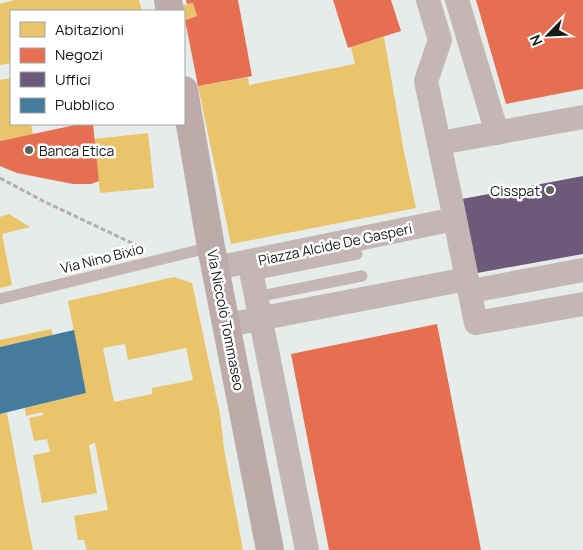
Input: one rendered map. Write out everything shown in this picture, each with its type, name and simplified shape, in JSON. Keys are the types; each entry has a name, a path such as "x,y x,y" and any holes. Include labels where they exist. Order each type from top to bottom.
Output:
{"street":[{"path":"428,0 440,40 426,81 476,323 583,304"},
{"path":"457,0 497,133"},
{"name":"Via Niccolò Tommaseo","path":"185,96 270,550"},
{"path":"440,143 583,117"},
{"name":"Piazza Alcide De Gasperi","path":"227,325 254,288 455,219"},
{"name":"Piazza Alcide De Gasperi","path":"214,258 254,288 469,285 583,270"},
{"path":"254,288 307,550"}],"lane":[{"path":"254,288 357,254"},
{"name":"Via Nino Bixio","path":"0,299 214,258"},
{"path":"254,288 362,276"}],"path":[{"path":"0,178 43,201 140,247"}],"building: Abitazioni":[{"path":"14,0 139,0 142,10 10,10 10,63 0,65 0,4"},
{"path":"193,3 197,16 185,20 185,10 181,10 180,6"},
{"path":"384,37 416,208 231,244 198,86 248,77 249,85 355,64 351,47"},
{"path":"10,78 10,125 31,125 33,134 0,141 0,80"},
{"path":"148,133 154,188 100,193 94,139"},
{"path":"9,214 30,227 2,234 12,285 0,288 0,217"},
{"path":"174,277 192,283 220,414 224,449 243,550 87,550 84,540 78,540 74,516 108,510 95,443 89,445 97,493 42,503 33,455 50,452 47,439 34,441 29,418 43,415 43,412 26,416 25,408 86,393 68,301","holes":["125,344 128,360 186,348 193,380 152,388 152,394 114,402 103,348"]},
{"path":"51,329 53,335 0,347 0,340"},
{"path":"7,413 33,550 0,550 0,414"}],"building: Negozi":[{"path":"186,0 238,0 252,76 198,86 185,20 197,16 193,3 187,4"},
{"path":"333,0 391,0 401,31 348,48"},
{"path":"476,0 583,0 583,89 506,104"},
{"path":"75,125 93,125 99,181 91,184 73,184 17,173 0,166 0,141"},
{"path":"437,324 481,550 329,550 291,354"}],"building: Uffici":[{"path":"583,176 583,254 477,273 462,199"}],"building: Pubblico":[{"path":"74,330 86,393 0,414 0,347"}],"place":[{"name":"Banca Etica","path":"29,150"},
{"name":"Cisspat","path":"550,190"}]}
